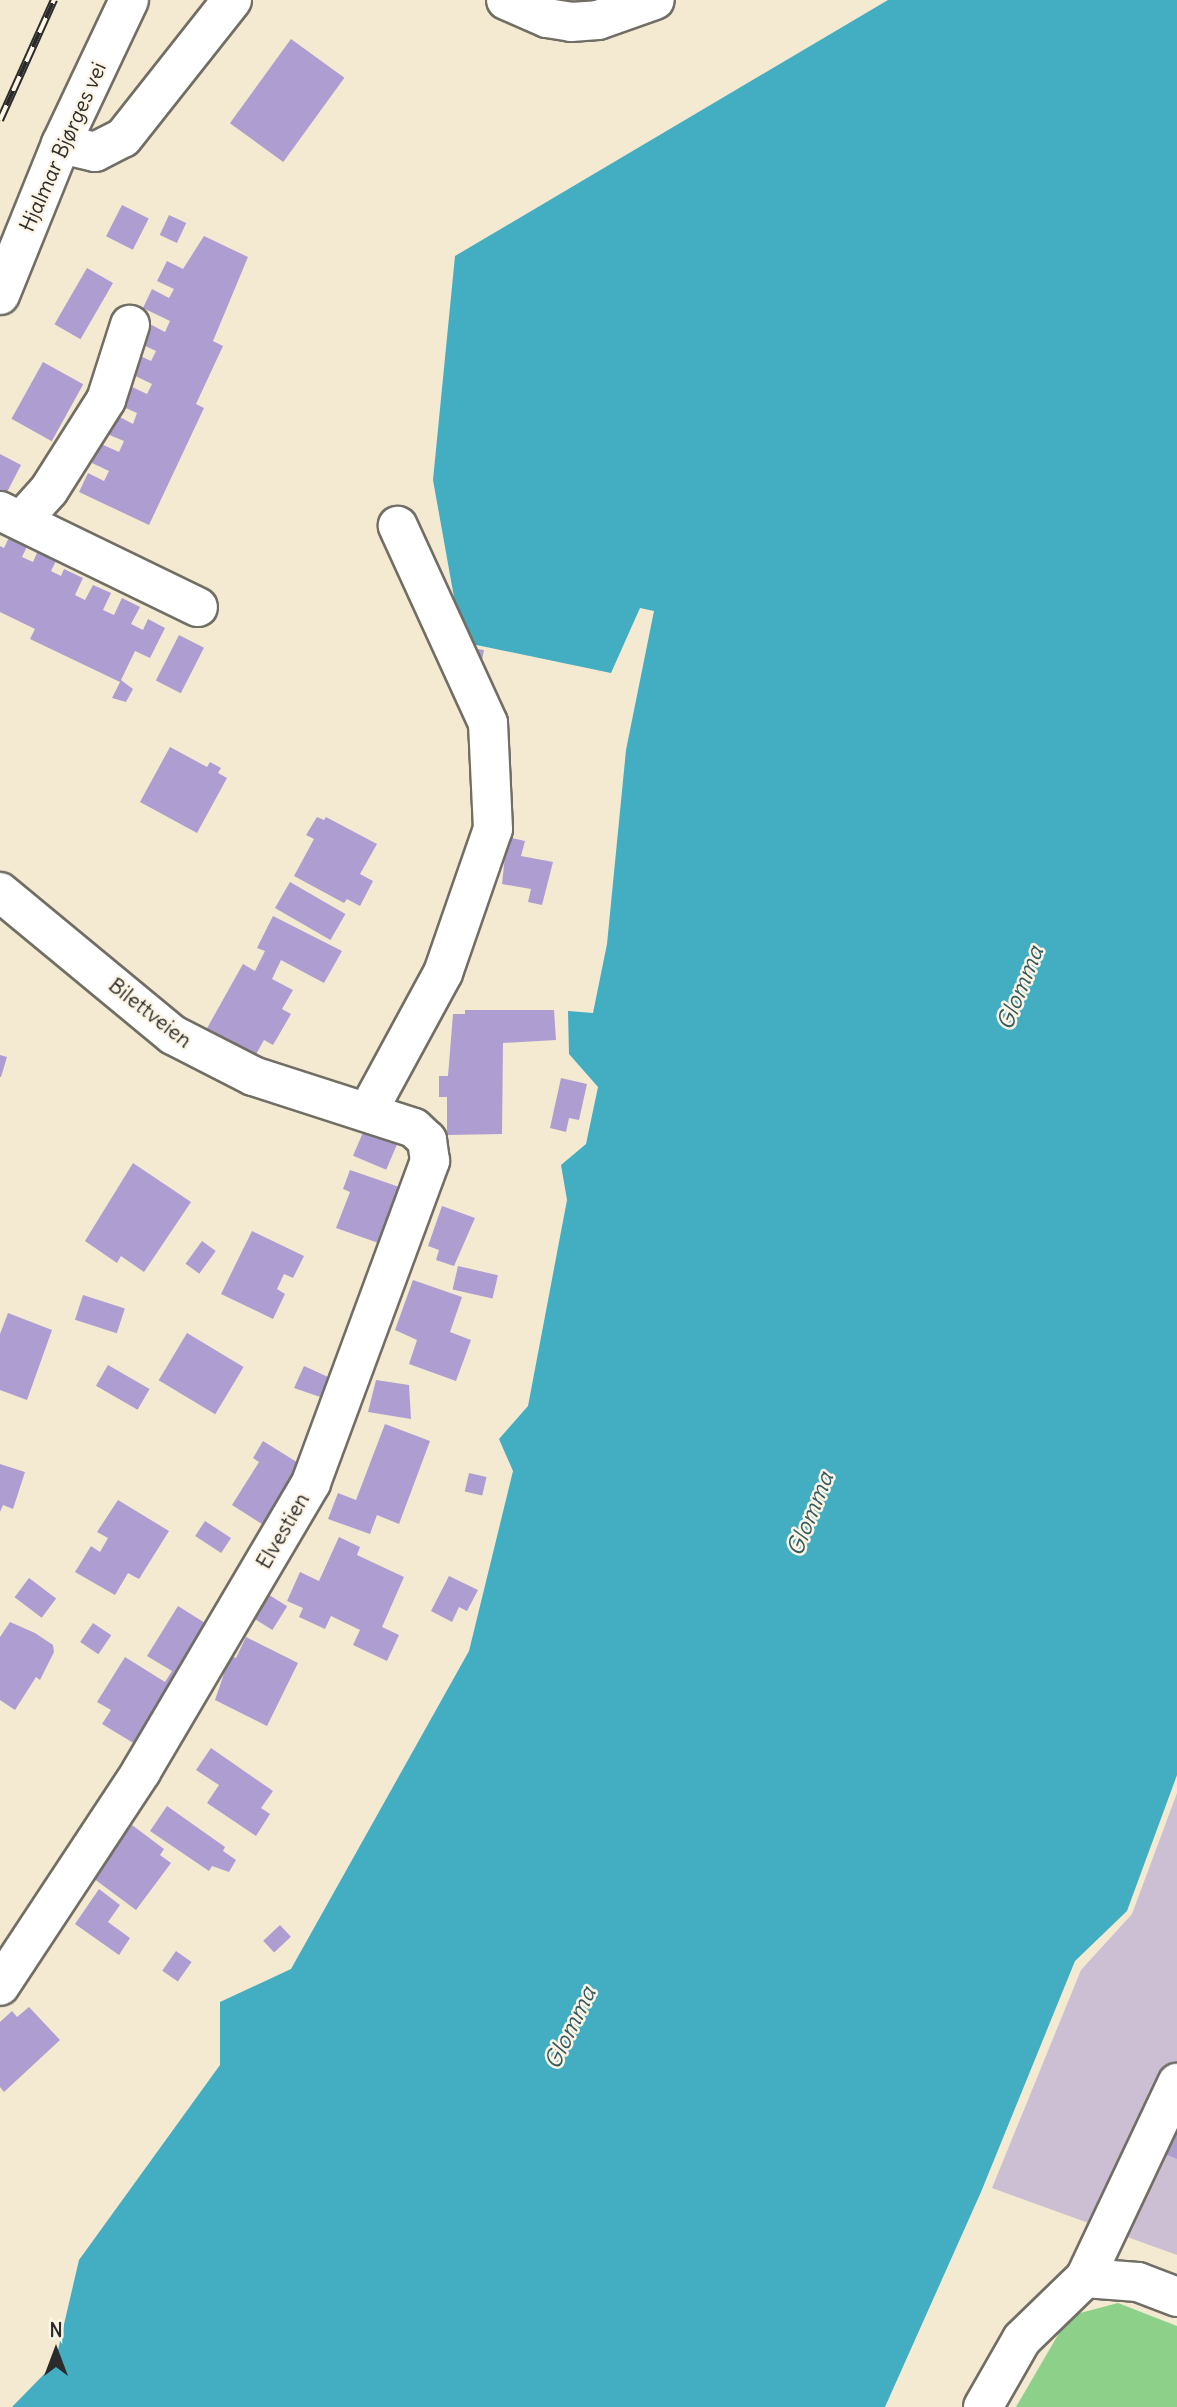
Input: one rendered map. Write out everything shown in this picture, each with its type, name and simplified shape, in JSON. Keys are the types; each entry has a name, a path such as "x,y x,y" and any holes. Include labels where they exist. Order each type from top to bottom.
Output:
{"street":[{"name":"Hjalmar Bjørges vei","path":"0,295 61,144 129,0"},
{"path":"61,144 95,152 123,138 232,0"},
{"path":"506,0 547,18 571,22 598,20 656,0"},
{"path":"130,325 100,410 49,489 11,515 198,607"},
{"path":"368,1111 443,973 493,829 488,723 398,526"},
{"name":"Bilettveien","path":"0,892 173,1034 221,1062 321,1097"},
{"name":"Elvestien","path":"0,1986 141,1772 312,1483 430,1161 427,1140 414,1128 321,1097"},
{"path":"983,2407 1022,2339 1085,2278 1177,2083"},
{"path":"1085,2278 1138,2282 1177,2297"}],"shaded area":[{"path":"1177,1793 1177,2255 992,2188 1081,1970 1132,1914"}],"green space":[{"path":"1118,2303 1177,2326 1177,2407 1016,2407 1069,2316"}],"water":[{"name":"Glomma","path":"888,0 1177,0 1177,1775 1127,1911 1075,1961 981,2192 885,2407 12,2407 55,2363 79,2260 220,2065 220,2002 291,1969 469,1651 513,1471 499,1439 528,1406 567,1200 561,1165 586,1144 598,1087 569,1054 568,1011 593,1013 607,944 626,750 654,611 640,608 611,673 462,642 433,480 455,256"}],"building":[{"path":"291,39 344,78 283,162 230,123"},
{"path":"122,205 149,219 133,250 106,236"},
{"path":"169,215 186,223 177,243 160,235"},
{"path":"204,236 248,257 213,341 223,346 196,404 204,408 149,525 79,492 88,473 104,481 109,471 92,463 101,444 119,452 124,441 107,434 116,415 133,424 137,413 121,406 130,386 147,394 152,384 125,371 134,353 151,361 156,351 139,343 148,323 165,332 170,321 143,308 152,289 169,298 174,289 157,281 167,261 183,269"},
{"path":"87,268 113,283 80,339 54,324"},
{"path":"43,362 83,384 52,441 11,419"},
{"path":"0,454 21,465 5,496 0,493"},
{"path":"12,531 30,540 22,557 33,562 40,546 59,555 51,571 61,576 64,569 83,578 75,595 85,600 93,585 111,593 103,610 114,615 122,598 140,607 131,624 143,630 148,619 165,628 150,658 135,651 121,680 133,689 126,702 112,698 120,682 30,639 35,629 0,612 0,546 4,548"},
{"path":"179,635 204,648 181,693 156,680"},
{"path":"464,647 484,650 481,665"},
{"path":"170,747 207,767 210,762 221,768 218,773 227,778 197,833 140,802"},
{"path":"317,817 324,820 326,817 377,844 360,874 373,881 360,906 347,899 344,903 294,876 314,839 306,835"},
{"path":"507,837 525,841 521,856 553,862 542,905 528,902 531,889 502,884"},
{"path":"290,882 345,914 330,940 275,908"},
{"path":"273,916 342,951 324,983 281,960 272,979 293,990 282,1009 291,1014 273,1045 264,1040 255,1056 206,1030 243,964 255,971 265,951 257,948"},
{"path":"465,1010 554,1010 556,1040 503,1043 502,1134 447,1135 447,1097 439,1097 439,1076 448,1076 453,1014 465,1014"},
{"path":"0,1055 7,1057 1,1077 0,1077"},
{"path":"561,1078 587,1084 579,1120 569,1118 566,1132 550,1128"},
{"path":"364,1130 397,1144 386,1170 353,1156"},
{"path":"133,1163 191,1202 144,1272 121,1256 117,1263 85,1241"},
{"path":"350,1170 408,1190 387,1246 336,1228 350,1192 343,1189"},
{"path":"442,1206 475,1218 454,1266 436,1260 439,1250 428,1246"},
{"path":"252,1231 304,1256 293,1278 284,1274 277,1289 285,1294 273,1319 221,1294"},
{"path":"202,1241 216,1251 199,1274 186,1264"},
{"path":"458,1266 498,1275 493,1299 453,1289"},
{"path":"413,1280 462,1297 450,1332 471,1340 456,1381 409,1364 417,1340 395,1330"},
{"path":"83,1295 125,1309 117,1333 75,1320"},
{"path":"8,1313 52,1330 27,1400 0,1390 0,1334"},
{"path":"187,1333 244,1367 215,1414 159,1380"},
{"path":"108,1365 150,1389 138,1410 96,1386"},
{"path":"304,1366 337,1381 329,1400 294,1388"},
{"path":"376,1380 409,1385 411,1419 368,1412"},
{"path":"385,1424 430,1441 399,1524 377,1515 370,1534 328,1519 338,1493 356,1500"},
{"path":"263,1441 308,1469 270,1529 232,1505 259,1462 253,1458"},
{"path":"0,1464 25,1472 13,1509 3,1505 0,1512"},
{"path":"469,1473 487,1477 482,1496 465,1492"},
{"path":"118,1500 169,1531 139,1579 128,1573 115,1595 75,1572 91,1546 100,1552 108,1538 97,1532"},
{"path":"205,1521 231,1538 221,1553 195,1536"},
{"path":"339,1537 360,1547 357,1555 404,1577 382,1627 399,1635 387,1661 353,1645 360,1630 331,1616 325,1629 299,1617 303,1608 287,1601 300,1572 319,1581"},
{"path":"449,1576 478,1590 467,1611 459,1607 452,1622 431,1611"},
{"path":"29,1578 56,1598 42,1618 15,1597"},
{"path":"266,1593 287,1606 272,1630 251,1617"},
{"path":"178,1606 213,1628 140,1747 102,1724 111,1710 97,1702 125,1657 165,1682 172,1671 147,1656"},
{"path":"10,1622 53,1645 54,1652 40,1680 36,1677 15,1710 0,1700 0,1637"},
{"path":"93,1623 111,1635 98,1654 80,1642"},
{"path":"246,1637 298,1663 267,1726 215,1700 230,1656 236,1658"},
{"path":"211,1748 273,1791 261,1808 270,1814 256,1836 207,1803 219,1785 196,1770"},
{"path":"167,1806 225,1847 223,1851 236,1860 229,1872 212,1866 209,1871 150,1831"},
{"path":"132,1825 164,1849 160,1855 171,1863 136,1910 93,1878 110,1846 114,1849"},
{"path":"99,1889 120,1905 108,1922 130,1938 119,1955 75,1924"},
{"path":"280,1925 291,1937 274,1952 263,1941"},
{"path":"176,1951 192,1962 178,1982 162,1971"},
{"path":"29,2007 60,2040 4,2092 0,2087 0,2022 12,2011 17,2017"},
{"path":"1177,2127 1177,2159 1165,2154"}],"railway":[{"path":"0,120 54,0"}]}
